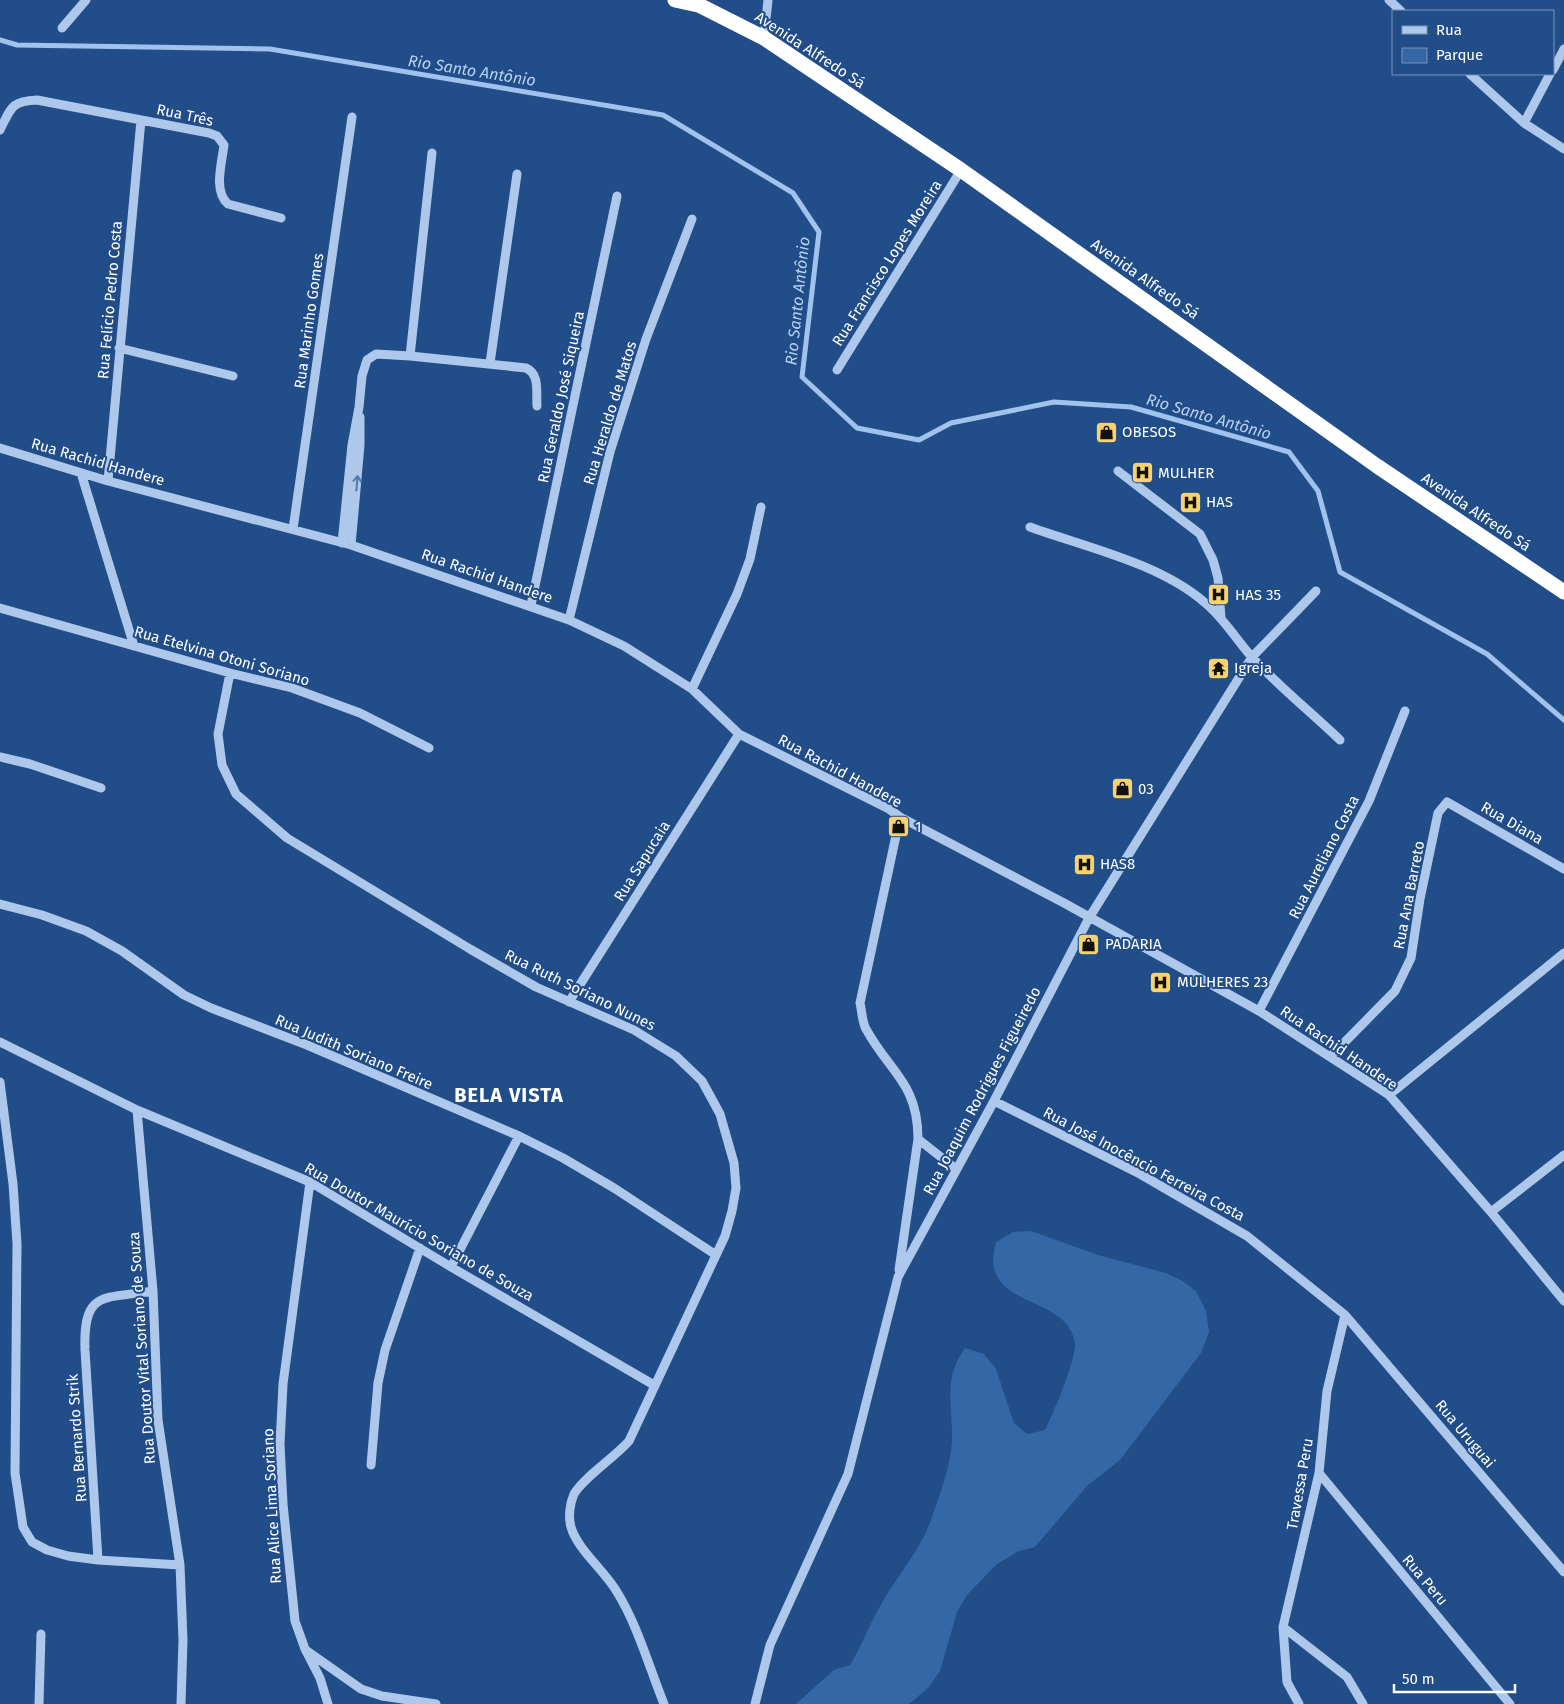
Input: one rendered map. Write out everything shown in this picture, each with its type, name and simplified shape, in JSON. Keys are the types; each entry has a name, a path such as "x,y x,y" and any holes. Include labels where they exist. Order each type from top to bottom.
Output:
{"highway":[{"name":"Avenida Alfredo Sá","path":"674,0 694,3 764,38 961,170 1377,466 1564,592"}],"street":[{"path":"62,28 86,0"},
{"path":"764,38 768,0"},
{"path":"1389,0 1400,10"},
{"path":"1554,68 1564,49"},
{"path":"1471,75 1524,123 1564,149"},
{"path":"1524,123 1549,75"},
{"name":"Rua Três","path":"0,130 10,109 20,101 37,100 209,133 217,136 224,145 220,192 223,200 228,204 281,218"},
{"name":"Rua Marinho Gomes","path":"293,529 352,117"},
{"name":"Rua Felício Pedro Costa","path":"108,481 141,120"},
{"path":"410,356 432,154"},
{"name":"Rua Francisco Lopes Moreira","path":"837,370 961,170"},
{"path":"490,363 517,174"},
{"name":"Rua Geraldo José Siqueira","path":"530,605 617,196"},
{"name":"Rua Heraldo de Matos","path":"569,620 610,452 646,339 692,219"},
{"path":"119,348 233,376"},
{"path":"347,544 352,445 362,376 367,360 376,354 490,363 526,368 532,371 536,379 537,406"},
{"name":"Rua Rachid Handere","path":"0,448 108,481 347,544 530,605 569,620 624,646 692,689 739,734 889,809 900,818 1259,1011 1389,1095 1491,1212 1564,1301"},
{"path":"1118,471 1200,534 1213,560 1218,578 1221,618"},
{"path":"81,473 134,646"},
{"path":"692,689 737,594 750,559 762,507"},
{"path":"1030,528 1142,567 1168,579 1204,601 1221,618 1252,656 1340,740"},
{"name":"Rua Joaquim Rodrigues Figueiredo","path":"898,1277 994,1100 1089,918 1252,656 1316,591"},
{"name":"Rua Etelvina Otoni Soriano","path":"0,608 230,673 292,688 360,713 429,748"},
{"name":"Rua Ruth Soriano Nunes","path":"230,673 218,734 222,765 236,794 287,838 470,949 569,1002 634,1030 676,1056 702,1081 720,1114 734,1162 736,1188 725,1236 629,1442 584,1482 575,1494 570,1508 571,1527 579,1543 618,1592 664,1704"},
{"name":"Rua Aureliano Costa","path":"1259,1011 1369,801 1406,711"},
{"name":"Rua Sapucaia","path":"569,1002 739,734"},
{"path":"0,757 30,764 101,788"},
{"name":"Rua Diana","path":"1447,802 1564,869"},
{"name":"Rua Ana Barreto","path":"1331,1056 1395,991 1411,958 1420,899 1438,813 1447,802"},
{"name":"Rua Joaquim Rodrigues Figueiredo","path":"755,1704 770,1645 848,1474 898,1277 918,1139 918,1118 913,1100 865,1028 860,1003 900,818"},
{"name":"Rua Judith Soriano Freire","path":"0,904 42,915 86,931 122,951 184,995 211,1008 307,1045 519,1136 614,1188 716,1255"},
{"path":"1389,1095 1564,953"},
{"name":"Rua Doutor Maurício Soriano de Souza","path":"0,1042 137,1110 310,1182 451,1267 654,1385"},
{"path":"0,1082 14,1184 17,1244 15,1473 22,1527 32,1542 46,1550 98,1560 180,1565"},
{"name":"Rua José Inocêncio Ferreira Costa","path":"994,1100 1140,1174 1247,1236 1345,1315"},
{"name":"Rua Doutor Vital Soriano de Souza","path":"137,1110 152,1291 158,1420 180,1565 183,1640 181,1704"},
{"path":"451,1267 519,1136"},
{"path":"918,1139 956,1168"},
{"path":"1491,1212 1564,1155"},
{"name":"Rua Alice Lima Soriano","path":"310,1182 283,1384 280,1444 290,1584 295,1622 305,1649 320,1678 328,1704"},
{"path":"371,1465 378,1383 385,1350 420,1248"},
{"name":"Rua Bernardo Strik","path":"98,1560 84,1330 87,1314 94,1304 105,1299 152,1291"},
{"name":"Travessa Peru","path":"1299,1704 1287,1682 1283,1627 1319,1473 1327,1391 1345,1315"},
{"name":"Rua Uruguai","path":"1345,1315 1564,1572"},
{"name":"Rua Peru","path":"1319,1473 1510,1704"},
{"path":"1283,1627 1347,1677 1363,1704"},
{"path":"39,1704 41,1634"},
{"path":"305,1649 361,1689 382,1696 436,1704"}],"green space":[{"path":"1031,1231 1098,1255 1166,1273 1183,1281 1196,1291 1206,1311 1209,1332 1201,1353 1120,1460 1087,1486 1035,1547 1019,1551 997,1564 967,1595 957,1612 940,1671 928,1688 909,1704 796,1704 834,1670 850,1665 874,1617 922,1540 948,1468 952,1440 951,1382 953,1371 965,1348 984,1354 996,1369 1014,1423 1027,1434 1045,1430 1059,1400 1075,1350 1075,1343 1069,1327 1057,1315 1011,1291 999,1280 994,1264 996,1242 1013,1232"}],"waterway":[{"name":"Rio Santo Antônio","path":"0,40 17,45 270,49 663,115 793,193 819,232 802,377 857,428 919,440 951,423 1054,402 1131,407 1289,452 1318,491 1340,572 1487,654 1564,720"}],"place":[{"name":"OBESOS","path":"1106,432"},
{"name":"MULHER","path":"1142,473"},
{"name":"HAS","path":"1190,502"},
{"name":"HAS 35","path":"1219,595"},
{"name":"Igreja","path":"1218,668"},
{"name":"03","path":"1122,789"},
{"name":"1","path":"899,827"},
{"name":"HAS8","path":"1084,864"},
{"name":"PADARIA","path":"1089,944"},
{"name":"MULHERES 23","path":"1161,982"}],"district":[{"name":"BELA VISTA","path":"509,1095"}]}
